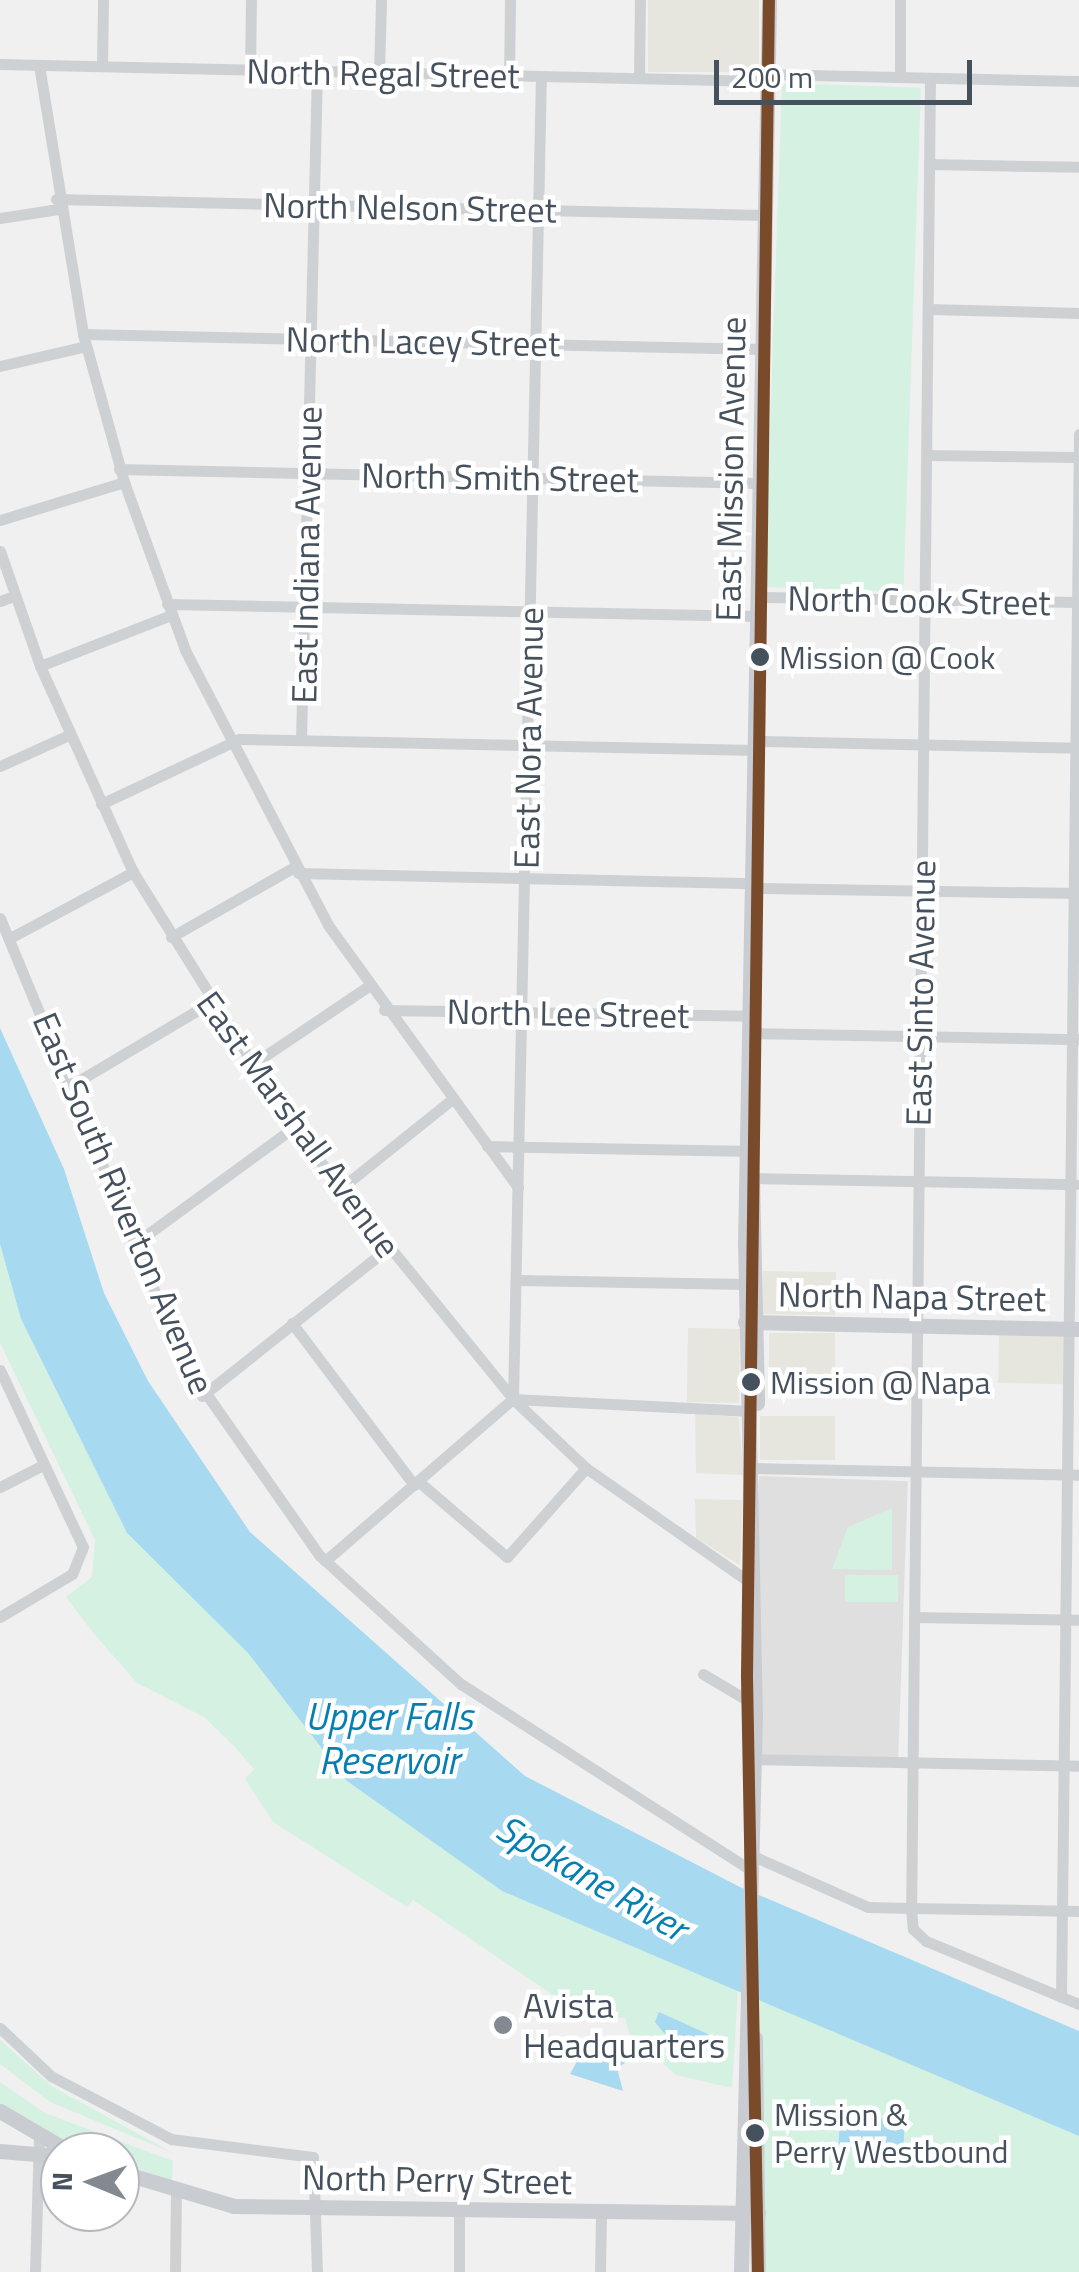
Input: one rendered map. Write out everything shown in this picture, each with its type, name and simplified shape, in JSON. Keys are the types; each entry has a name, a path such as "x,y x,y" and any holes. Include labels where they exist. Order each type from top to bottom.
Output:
{"main road":[{"name":"East Mission Avenue","path":"758,2272 750,2213 752,1025 769,0"},
{"name":"East Mission Avenue","path":"751,1323 745,1284 752,1178"},
{"name":"North Napa Street","path":"751,1323 1074,1329"},
{"name":"East Mission Avenue","path":"751,1667 747,1700 751,1725"},
{"path":"0,2111 39,2135"},
{"path":"0,2151 40,2154"},
{"name":"North Perry Street","path":"140,2179 234,2206 750,2213"},
{"name":"East Mission Avenue","path":"741,2272 750,2213"}],"street":[{"path":"102,66 103,0"},
{"path":"250,70 251,0"},
{"path":"379,72 381,0"},
{"path":"508,76 510,0"},
{"path":"639,78 640,0"},
{"path":"900,0 900,77"},
{"name":"North Regal Street","path":"0,64 508,76 1079,81"},
{"path":"40,65 57,204 85,340 124,482 169,609 228,743 296,870 384,1010 518,1187"},
{"name":"East Indiana Avenue","path":"301,739 317,71"},
{"name":"East Nora Avenue","path":"513,1399 542,76"},
{"name":"East Sinto Avenue","path":"912,1908 930,78"},
{"path":"929,164 1079,167"},
{"name":"North Nelson Street","path":"0,218 57,204 764,215"},
{"path":"928,309 1079,312"},
{"name":"North Lacey Street","path":"0,366 85,340 311,339 762,348"},
{"path":"1061,1997 1064,1766 1073,1620 1079,434"},
{"path":"927,455 1079,458"},
{"name":"North Smith Street","path":"120,468 760,482"},
{"path":"0,520 124,482"},
{"name":"East Marshall Avenue","path":"0,551 40,666 133,872 210,1003 293,1128 386,1248 513,1399 586,1468 751,1584"},
{"path":"0,601 14,596"},
{"name":"North Cook Street","path":"758,597 1078,602"},
{"name":"North Cook Street","path":"40,666 169,609 306,606 758,616"},
{"path":"0,766 69,735"},
{"path":"102,804 228,743 301,739 528,745 922,744 1077,748"},
{"path":"171,937 296,870 1076,893"},
{"path":"10,938 133,872"},
{"name":"East South Riverton Avenue","path":"0,918 76,1084 202,1396 325,1561 438,1667 536,1737 729,1847 751,1866"},
{"path":"250,1066 368,987"},
{"path":"76,1084 210,1003"},
{"name":"North Lee Street","path":"384,1010 522,1013 920,1036 1076,1039"},
{"path":"340,1189 451,1100"},
{"path":"137,1242 293,1128"},
{"path":"487,1146 752,1151"},
{"path":"752,1178 1075,1184"},
{"path":"202,1396 386,1248"},
{"name":"North Napa Street","path":"516,1280 745,1284"},
{"path":"292,1324 416,1483 497,1555 515,1554 586,1468"},
{"path":"0,1370 79,1534 80,1562 0,1616"},
{"path":"325,1561 513,1399 751,1411"},
{"path":"0,1487 42,1464"},
{"path":"751,1468 1073,1474"},
{"path":"914,1617 1073,1620"},
{"path":"702,1674 747,1700"},
{"path":"751,1759 1079,1766"},
{"path":"729,1847 751,1836"},
{"path":"751,1866 868,1906 1079,1911"},
{"path":"912,1908 913,1929 926,1941 1079,2004"},
{"path":"0,2028 51,2076 162,2136 311,2155 318,2208 317,2272"},
{"path":"35,2272 39,2135"},
{"path":"175,2272 176,2191"},
{"path":"459,2272 460,2210"},
{"path":"600,2272 601,2212"}],"shaded area":[{"path":"648,0 759,0 759,72 648,72"},
{"path":"763,1271 836,1272 835,1315 762,1314"},
{"path":"688,1328 740,1329 739,1403 687,1402"},
{"path":"769,1333 835,1333 835,1397 769,1397"},
{"path":"999,1334 1065,1335 1064,1384 998,1383"},
{"path":"695,1414 739,1417 743,1475 696,1473"},
{"path":"760,1416 835,1416 835,1460 760,1460"},
{"path":"759,1476 908,1481 898,1759 749,1754"},
{"path":"695,1499 743,1500 740,1565 696,1538"}],"green space":[{"path":"782,83 921,88 903,592 764,587"},
{"path":"0,1244 21,1319 127,1533 248,1653 347,1781 502,1891 738,1989 732,2088 676,2075 629,2033 625,2018 584,2016 413,1900 407,1907 273,1822 245,1779 254,1769 235,1747 204,1717 137,1683 95,1635 66,1597 92,1577 95,1540 0,1343"},
{"path":"892,1508 892,1570 832,1569 848,1527"},
{"path":"845,1575 898,1575 898,1602 845,1602"},
{"path":"759,1998 1079,2136 1079,2272 763,2272"},
{"path":"0,2040 53,2087 135,2132 122,2132 50,2102 0,2064"},
{"path":"0,2082 45,2113 96,2132 40,2132 0,2108"},
{"path":"140,2135 173,2153 140,2139"},
{"path":"140,2149 173,2161 172,2181 140,2170"}],"water":[{"name":"Upper Falls Reservoir","path":"0,1028 64,1169 104,1293 148,1381 250,1532 525,1776 740,1887 1079,2031 1079,2136 502,1891 347,1781 248,1653 127,1533 21,1319 0,1244"},
{"path":"659,2012 712,2036 714,2060 681,2054 655,2022"},
{"path":"590,2038 622,2041 633,2058 617,2068 623,2091 570,2074"},
{"path":"840,2116 905,2119 903,2151 838,2148"}],"transit line":[{"path":"758,2272 747,1675 769,0"}],"place":[{"name":"Mission @ Cook","path":"760,657"},
{"name":"Mission @ Napa","path":"751,1382"},
{"name":"Avista Headquarters","path":"503,2025"},
{"name":"Mission & Perry Westbound","path":"755,2133"}],"water label":[{"name":"Spokane River","path":"592,1878"}]}
